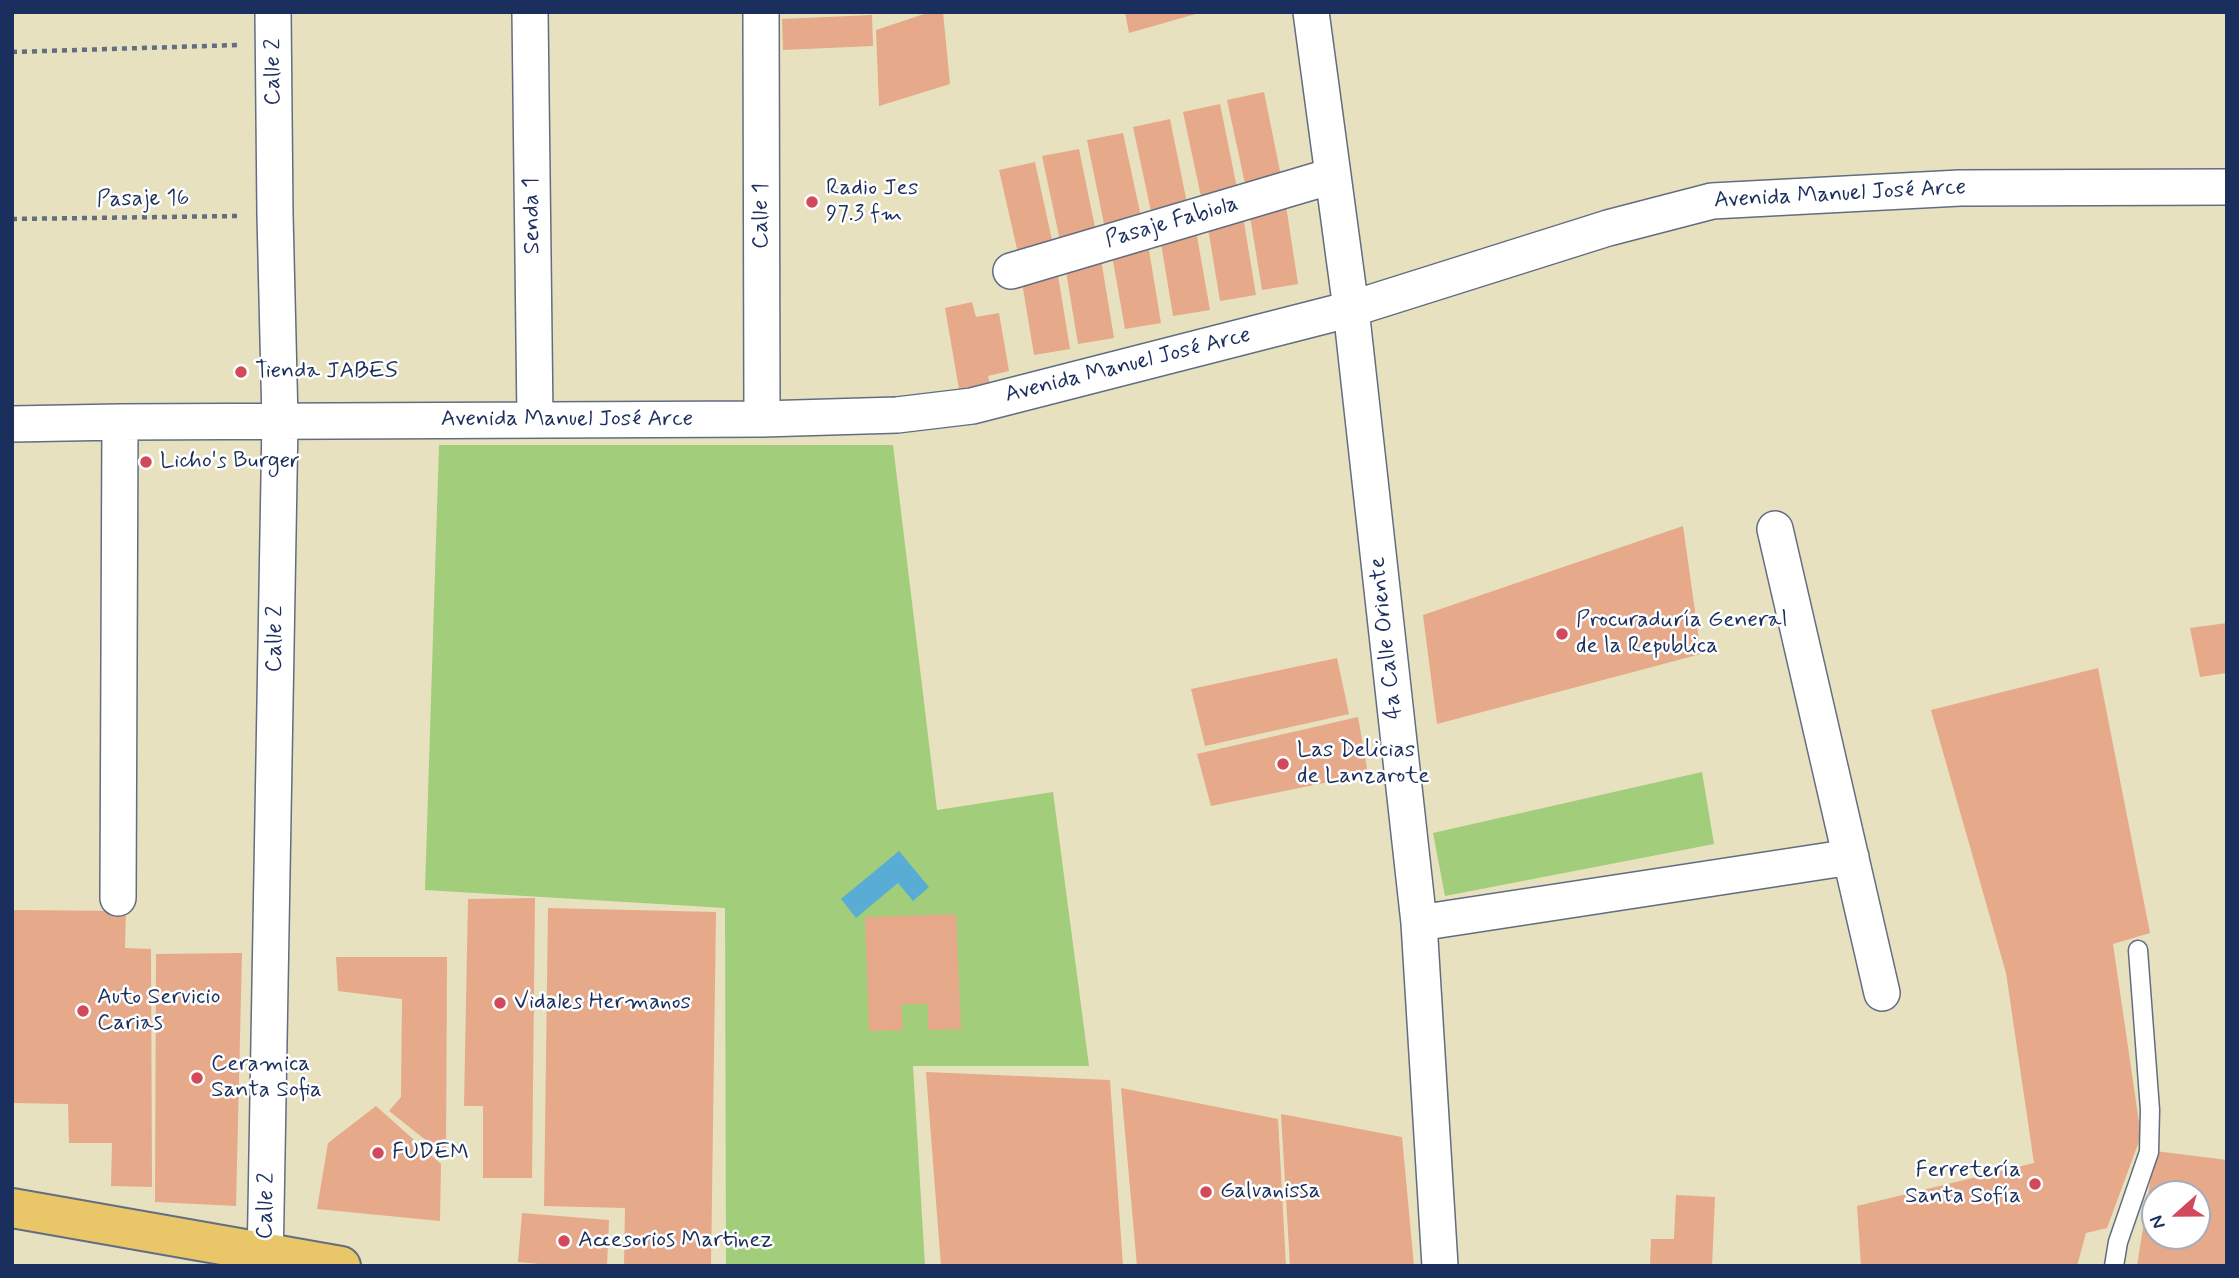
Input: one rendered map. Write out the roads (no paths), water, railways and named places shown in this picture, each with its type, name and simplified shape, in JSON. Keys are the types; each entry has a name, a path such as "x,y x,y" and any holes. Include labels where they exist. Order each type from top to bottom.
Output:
{"main road":[{"path":"12,1208 265,1259 341,1266"}],"street":[{"name":"Senda 1","path":"530,12 535,420"},
{"name":"Calle 1","path":"761,12 762,419"},
{"name":"4a Calle Oriente","path":"1311,12 1351,309 1419,923 1440,1266"},
{"name":"Calle 2","path":"265,1259 280,421 274,28"},
{"name":"Pasaje Fabiola","path":"1011,271 1332,176"},
{"name":"Avenida Manuel José Arce","path":"12,425 120,422 762,419 897,415 972,406 1351,309 1608,228 1712,201 1960,188 2227,187"},
{"path":"118,898 120,422"},
{"path":"1775,529 1882,993"},
{"path":"1419,923 1851,857"}],"lane":[{"path":"2114,1266 2118,1242 2149,1152 2150,1110 2138,950"}],"water":[{"path":"899,851 929,887 913,901 898,883 856,918 841,899"}],"place":[{"name":"Radio Jes 97.3 fm","path":"812,202"},
{"name":"Tienda JABES","path":"241,372"},
{"name":"Licho's Burger","path":"146,462"},
{"name":"Procuraduría General de la Republica","path":"1562,634"},
{"name":"Las Delicias de Lanzarote","path":"1283,764"},
{"name":"Vidales Hermanos","path":"500,1003"},
{"name":"Auto Servicio Carias","path":"83,1011"},
{"name":"Ceramica Santa Sofia","path":"197,1078"},
{"name":"FUDEM","path":"378,1153"},
{"name":"Ferretería Santa Sofía","path":"2035,1184"},
{"name":"Galvanissa","path":"1206,1192"},
{"name":"Accesorios Martinez","path":"564,1241"}]}
